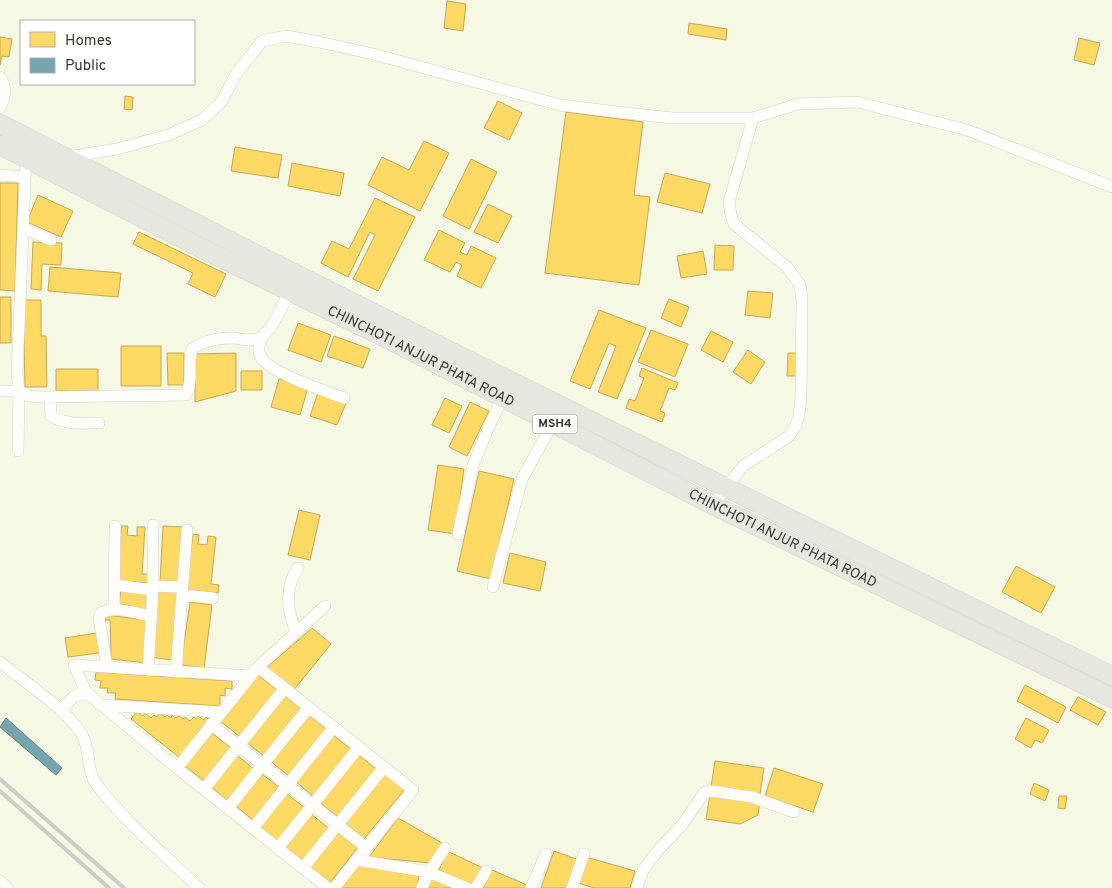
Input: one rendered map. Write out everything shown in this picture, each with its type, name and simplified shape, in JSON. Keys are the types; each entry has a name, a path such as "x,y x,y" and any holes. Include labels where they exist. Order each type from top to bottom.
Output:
{"main road":[{"name":"CHINCHOTI ANJUR PHATA ROAD","path":"0,124 384,319 1112,676"},
{"path":"16,158 22,135"},
{"name":"CHINCHOTI ANJUR PHATA ROAD","path":"16,158 503,398 713,505 1112,698"}],"street":[{"path":"66,158 118,149 168,135 202,120 222,101 236,74 262,41 286,36 373,54 560,105 673,118 752,118 798,104 857,102 968,130 1112,187"},
{"path":"0,78 3,81 5,92 4,102 0,108"},
{"path":"713,505 743,466 789,436 799,416 801,398 802,300 800,285 787,267 734,224 730,215 729,202 752,118"},
{"path":"0,175 16,158"},
{"path":"16,158 23,228 17,374 20,391 18,451"},
{"path":"23,228 51,240"},
{"path":"289,292 276,318 261,337 258,346 262,360 282,373 344,398"},
{"path":"0,391 20,391 29,396 50,397 186,395 190,381 192,349 214,339 253,340 261,337"},
{"path":"50,397 51,416 58,420 73,423 99,423"},
{"path":"458,534 473,465 503,398"},
{"path":"493,587 522,479 553,423"},
{"path":"148,670 153,588 153,525"},
{"path":"114,609 115,526"},
{"path":"176,672 187,530"},
{"path":"296,632 289,614 288,597 292,578 298,568"},
{"path":"114,585 182,591 213,598"},
{"path":"177,768 254,671 326,606"},
{"path":"107,667 99,618 101,613 114,609 152,616"},
{"path":"0,662 61,711 78,728 84,737 89,768 95,783 117,808 199,888"},
{"path":"328,888 100,705 86,692 74,665 176,672 254,671 309,707 413,790 334,888"},
{"path":"204,789 284,689"},
{"path":"61,711 73,697 86,692"},
{"path":"100,705 221,712"},
{"path":"228,808 309,707"},
{"path":"211,724 366,848"},
{"path":"253,828 334,727"},
{"path":"278,848 359,747"},
{"path":"303,868 384,767"},
{"path":"636,888 643,870 660,848 682,825 704,793 711,791 752,796 794,812"},
{"path":"422,888 429,872 444,848"},
{"path":"531,888 546,854"},
{"path":"572,888 584,854"},
{"path":"357,860 429,872 467,888"},
{"path":"476,888 486,871"},
{"path":"0,881 7,888"}],"building: Homes":[{"path":"447,1 466,4 463,31 444,28"},
{"path":"689,23 727,29 726,40 688,34"},
{"path":"0,37 12,39 9,57 2,56 0,65"},
{"path":"1079,38 1100,43 1094,65 1074,60"},
{"path":"125,96 133,97 132,110 124,109"},
{"path":"498,101 522,113 509,140 484,128"},
{"path":"566,112 643,122 634,195 650,197 639,285 545,273"},
{"path":"424,141 449,153 420,211 368,185 382,157 409,170"},
{"path":"235,147 282,155 278,178 231,171"},
{"path":"471,159 497,172 469,229 443,216"},
{"path":"292,163 344,173 340,196 288,186"},
{"path":"665,173 710,184 702,213 657,202"},
{"path":"0,183 18,183 15,291 0,290"},
{"path":"38,195 73,211 61,237 27,222"},
{"path":"375,198 415,217 378,291 353,279 375,235 370,232 348,277 321,263 332,241 349,249"},
{"path":"488,204 512,216 498,243 474,232"},
{"path":"439,230 465,243 460,252 467,255 471,246 496,258 481,288 457,276 462,265 456,262 450,272 424,260"},
{"path":"139,232 226,274 215,297 188,284 193,273 133,244"},
{"path":"33,242 62,243 61,265 42,264 41,290 31,289"},
{"path":"715,245 734,246 733,270 714,270"},
{"path":"703,251 707,274 681,278 677,256"},
{"path":"50,267 121,273 118,297 48,291"},
{"path":"748,291 773,293 770,318 745,315"},
{"path":"0,297 11,297 11,343 0,343"},
{"path":"669,299 689,307 681,327 661,318"},
{"path":"23,300 41,300 41,336 46,336 47,387 25,387"},
{"path":"599,310 646,328 617,399 598,392 616,346 609,343 590,389 570,381"},
{"path":"298,323 331,335 321,362 288,350"},
{"path":"651,330 688,344 675,377 638,362"},
{"path":"711,331 733,342 723,362 701,350"},
{"path":"334,336 370,349 363,368 327,356"},
{"path":"121,346 161,346 161,386 121,386"},
{"path":"748,350 765,362 751,384 733,372"},
{"path":"167,353 184,353 184,385 168,385"},
{"path":"236,353 236,391 195,402 195,354"},
{"path":"788,353 800,353 800,376 787,376"},
{"path":"642,368 678,383 675,390 669,388 660,411 665,413 662,422 626,408 629,399 635,401 644,378 639,376"},
{"path":"56,369 98,369 98,391 56,391"},
{"path":"241,371 262,371 262,390 241,390"},
{"path":"279,379 308,387 300,415 271,407"},
{"path":"318,393 346,403 337,425 310,416"},
{"path":"445,398 462,406 449,433 432,425"},
{"path":"470,402 489,411 467,456 449,447"},
{"path":"438,465 464,469 455,534 428,530"},
{"path":"479,471 514,479 491,579 457,571"},
{"path":"299,510 320,515 310,560 288,555"},
{"path":"121,526 128,526 127,535 137,536 137,527 145,527 142,574 148,574 148,583 118,581"},
{"path":"163,526 183,527 180,583 160,582"},
{"path":"193,534 199,535 198,544 207,545 208,536 216,537 211,584 219,585 218,593 186,590"},
{"path":"510,553 546,562 540,591 503,583"},
{"path":"1016,566 1055,587 1041,613 1002,592"},
{"path":"159,589 180,592 172,660 150,657"},
{"path":"121,590 152,594 150,612 131,610 132,606 119,604"},
{"path":"190,602 212,605 204,668 181,665"},
{"path":"105,615 147,620 147,663 111,659 110,620 105,620"},
{"path":"312,628 331,644 293,691 265,669"},
{"path":"96,633 99,653 68,657 65,638"},
{"path":"96,672 232,681 232,689 225,688 225,696 220,695 220,706 115,699 116,693 107,693 108,688 100,688 101,681 95,680"},
{"path":"258,675 278,691 240,737 220,721"},
{"path":"1025,685 1066,707 1058,723 1017,701"},
{"path":"284,695 303,710 265,757 246,742"},
{"path":"1078,697 1106,712 1098,725 1070,710"},
{"path":"137,711 143,716 145,713 151,718 154,715 157,717 160,713 165,717 167,715 171,718 172,715 176,718 179,716 183,719 185,717 190,721 198,716 204,720 206,717 210,720 180,758 131,719"},
{"path":"308,714 327,730 289,776 270,761"},
{"path":"1026,718 1049,730 1042,743 1035,740 1031,748 1015,739"},
{"path":"212,733 231,748 204,781 185,766"},
{"path":"332,734 352,750 314,797 295,781"},
{"path":"357,754 376,769 338,817 319,802"},
{"path":"237,755 255,770 229,802 211,787"},
{"path":"715,761 764,768 760,794 711,787"},
{"path":"774,768 823,784 813,812 765,796"},
{"path":"384,771 405,789 364,839 343,821"},
{"path":"262,774 280,788 254,821 236,806"},
{"path":"1034,783 1049,790 1045,801 1030,794"},
{"path":"286,793 305,808 278,842 259,827"},
{"path":"710,794 760,802 758,815 740,824 706,819"},
{"path":"1059,796 1067,796 1065,809 1058,808"},
{"path":"311,814 331,830 304,862 285,847"},
{"path":"398,818 442,843 430,863 369,857"},
{"path":"339,832 358,847 330,883 310,867"},
{"path":"447,851 483,868 474,886 439,870"},
{"path":"554,851 579,860 569,888 541,888"},
{"path":"586,857 635,871 630,888 594,888 578,883"},
{"path":"358,865 419,876 417,888 337,888"},
{"path":"492,870 527,885 525,888 483,888"},
{"path":"433,877 456,888 428,888"}],"building: Public":[{"path":"6,718 62,768 56,775 0,727"}],"railway":[{"path":"0,779 124,888"},
{"path":"0,791 109,888"}]}
